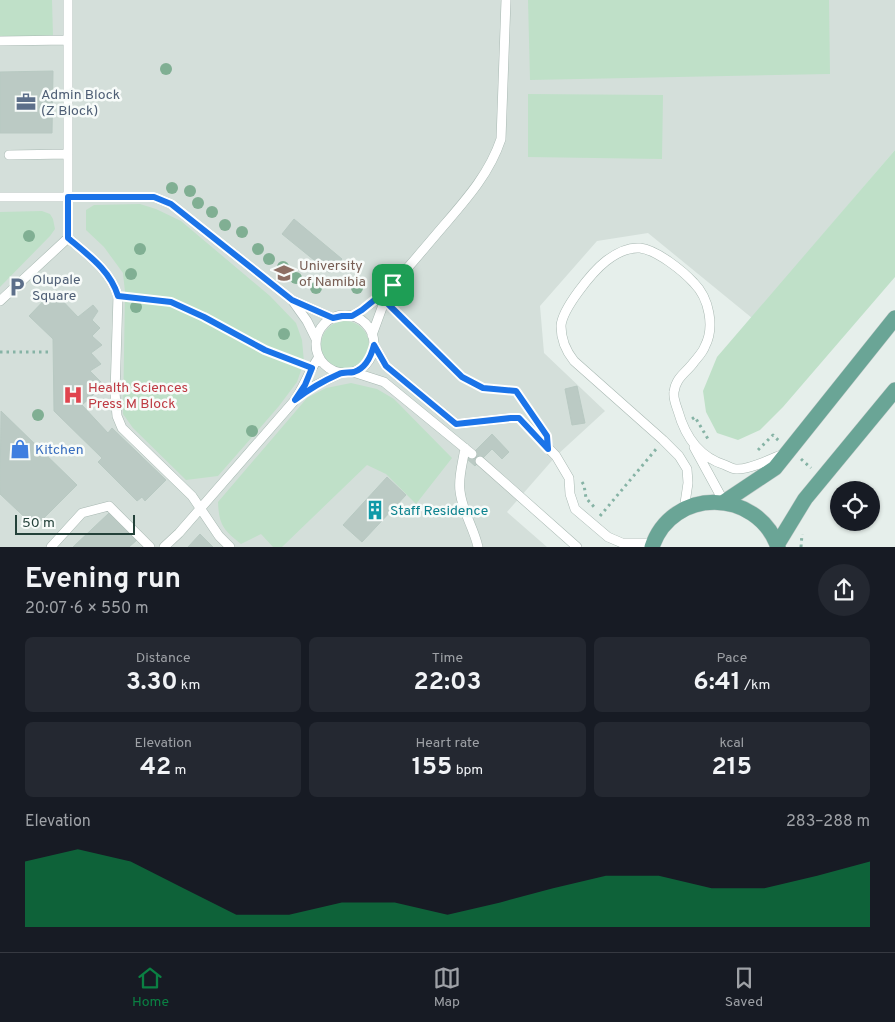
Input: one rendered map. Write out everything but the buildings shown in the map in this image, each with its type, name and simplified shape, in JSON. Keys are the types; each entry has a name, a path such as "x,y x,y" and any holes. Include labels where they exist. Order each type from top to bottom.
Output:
{"main road":[{"path":"724,502 775,468 895,318"},
{"path":"777,546 805,499 895,390"},
{"path":"653,545 664,525 676,514 691,506 707,502 724,502 739,507 759,518 768,528 777,546"}],"lane":[{"path":"0,302 68,238 68,0"},
{"path":"352,316 393,285 470,195 495,156 501,139 506,0"},
{"path":"0,41 68,40"},
{"path":"9,155 68,154"},
{"path":"0,197 154,197 171,204 292,300 333,318"},
{"path":"68,238 102,268 114,283 118,296 115,393 117,416 122,428 192,496 218,536 230,547"},
{"path":"684,510 688,483 686,469 679,456 579,366 567,352 563,339 561,326 564,314 571,302 605,262 616,254 628,250 641,248 656,254 685,274 696,284 704,297 710,317 706,346 693,364 676,381 673,395 682,424 690,441 724,502"},
{"path":"295,400 310,388 341,373 360,369 367,363 372,354 373,340 385,301 393,285"},
{"path":"292,300 307,321 316,339"},
{"path":"341,373 324,365 319,358 316,339 319,330 325,323 333,318 352,316 361,320 368,327 386,366 456,424 519,418 556,456 569,478 570,494 575,509 608,537 622,543 653,545"},
{"path":"164,547 200,509 295,400 319,358"},
{"path":"352,372 384,382 469,451 460,477 460,491 478,547"},
{"path":"690,441 712,461 736,469 763,463 788,452"},
{"path":"480,461 577,547"},
{"path":"51,547 82,513 109,506 150,547"}],"path":[{"path":"118,296 171,302 204,317 265,350 312,368"},
{"path":"385,301 462,377 483,388 516,391 531,413"},
{"path":"0,352 48,352"},
{"path":"682,424 695,417 709,442"},
{"path":"756,452 773,435"},
{"path":"593,524 663,440"}],"shaded area":[{"name":"University of Namibia","path":"0,0 895,0 895,150 752,318 648,233 597,241 540,306 544,353 605,411 556,456 507,512 547,547 0,547"}],"green space":[{"path":"0,0 52,0 53,36 0,36"},
{"path":"528,0 829,0 830,74 530,80"},
{"path":"528,94 663,95 662,159 528,157"},
{"path":"895,150 895,277 783,407 760,430 738,440 717,433 706,412 703,391 717,357"},
{"path":"140,204 156,209 181,221 270,296 296,323 302,340 304,362 297,382 279,406 218,476 186,480 133,428 123,414 125,292 123,273 104,247 86,230 86,210 94,205"},
{"name":"Olupale Square","path":"42,211 50,214 55,229 0,287 0,212"},
{"path":"345,321 354,323 362,328 367,336 369,345 367,354 362,362 354,367 345,369 336,367 328,362 323,354 321,345 323,336 328,328 336,323"},
{"path":"351,383 377,389 394,399 452,458 416,504 386,474 367,465 282,547 273,547 261,534 241,544 223,527 218,502 307,398 326,388"}],"place":[{"name":"Admin Block (Z Block)","path":"26,102"},
{"name":"University of Namibia","path":"284,273"},
{"name":"Olupale Square","path":"17,287"},
{"name":"Health Sciences Press M Block","path":"73,395"},
{"name":"Kitchen","path":"20,449"},
{"name":"Staff Residence","path":"375,510"}],"route":[{"path":"68,197 154,197 171,204 292,300 333,318 352,316 393,285 385,301 462,377 483,388 516,391 547,436 548,449 519,418 456,424 386,366 374,345 367,363 360,369 341,373 310,388 295,400 305,385 312,368 265,350 204,317 171,302 118,296 114,283 102,268 68,238 68,197"}]}
